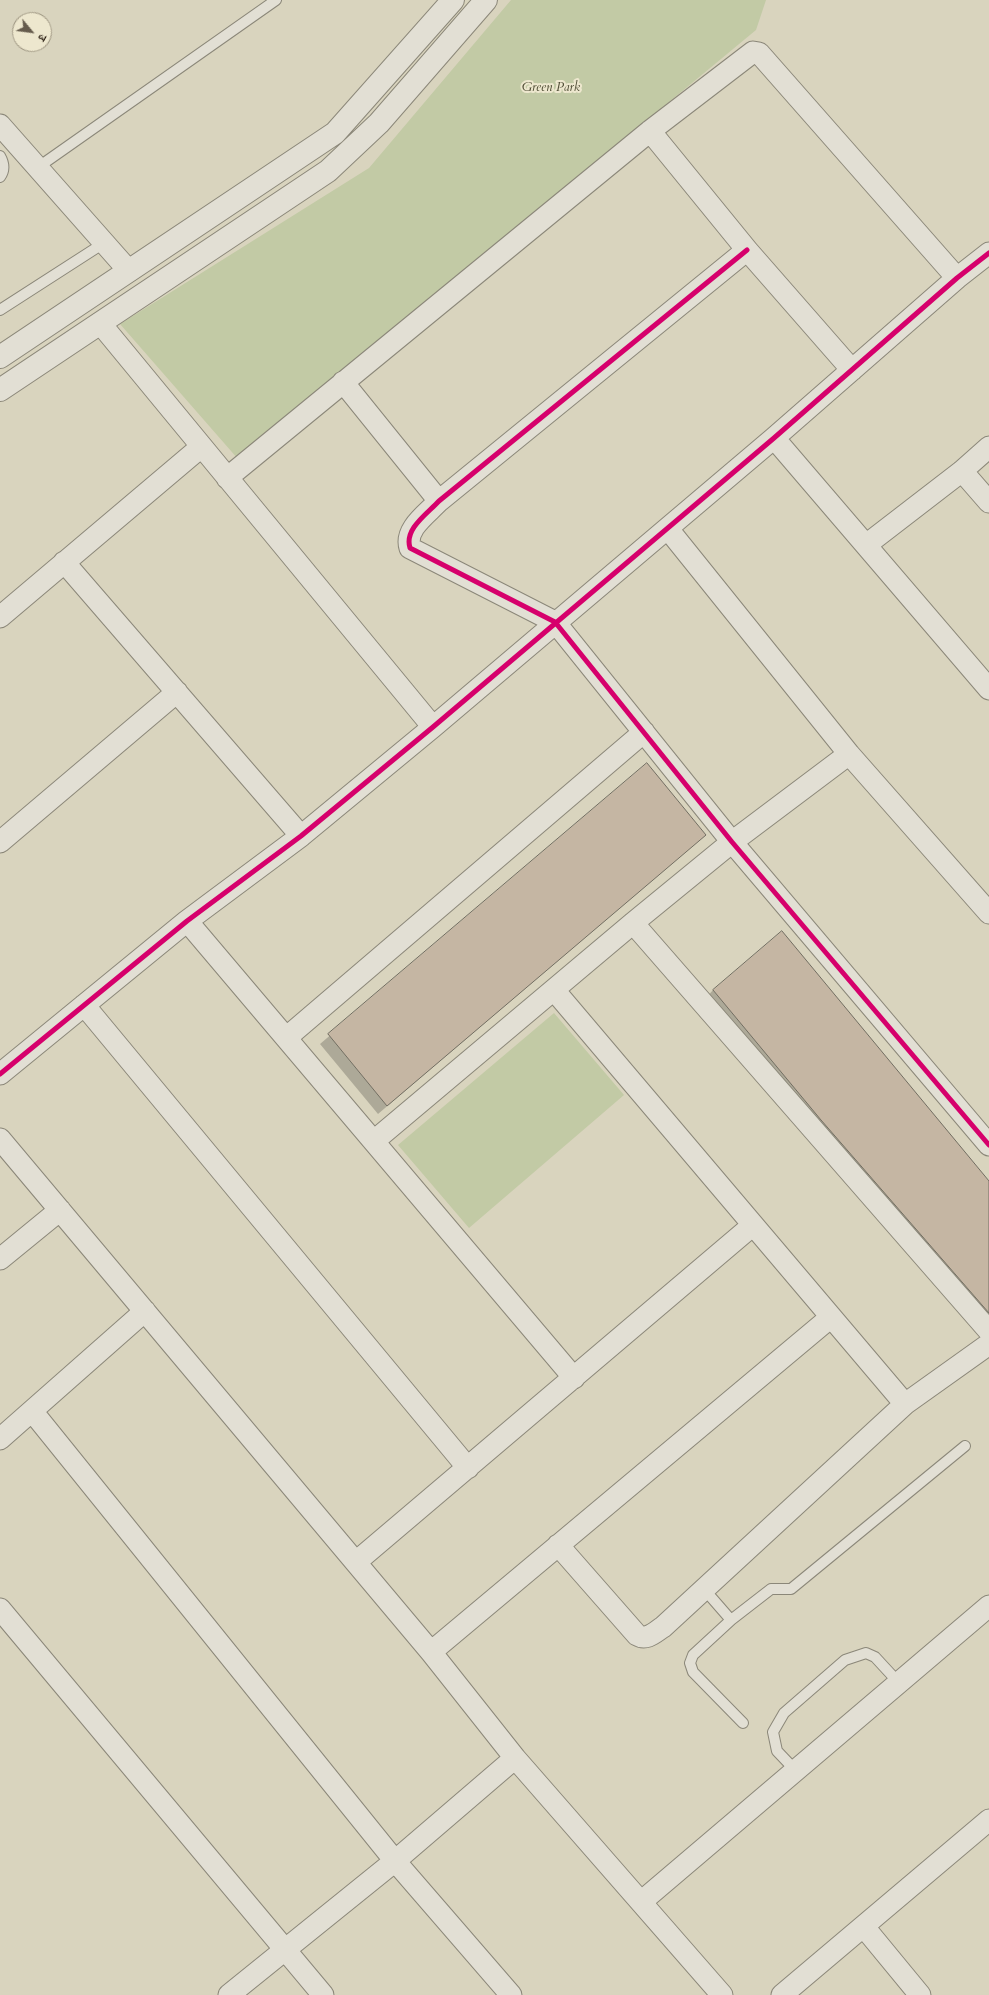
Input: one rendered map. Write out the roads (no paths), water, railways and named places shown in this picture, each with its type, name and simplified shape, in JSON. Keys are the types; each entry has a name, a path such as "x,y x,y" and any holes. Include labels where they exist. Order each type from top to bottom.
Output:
{"street":[{"path":"0,357 335,133 453,0"},
{"path":"0,390 328,171 379,123 486,0"},
{"path":"227,478 650,131 751,53 759,53 957,278"},
{"path":"0,125 129,271"},
{"path":"650,131 746,250 852,370"},
{"path":"746,250 439,501 410,532 408,541 410,548 555,622 732,842 989,1145"},
{"path":"0,1074 187,920 302,836 433,727 555,622 668,529 957,278 989,253"},
{"path":"100,323 433,727"},
{"path":"343,382 439,501"},
{"path":"774,438 989,689"},
{"path":"0,617 201,446"},
{"path":"866,545 962,471 989,447"},
{"path":"962,471 989,502"},
{"path":"668,529 849,754 988,909"},
{"path":"64,562 302,836"},
{"path":"0,842 178,692"},
{"path":"286,1038 644,732"},
{"path":"374,1141 633,923 732,842 849,754"},
{"path":"187,920 574,1378"},
{"path":"633,923 989,1331"},
{"path":"554,990 905,1404"},
{"path":"84,1005 468,1468"},
{"path":"0,1139 432,1652 515,1758 722,1995"},
{"path":"0,1259 60,1210"},
{"path":"356,1562 753,1225"},
{"path":"0,1439 145,1311"},
{"path":"432,1652 831,1317"},
{"path":"558,1545 640,1637 648,1637 663,1627 905,1404 986,1350"},
{"path":"32,1411 395,1861 511,1995"},
{"path":"641,1902 989,1606"},
{"path":"0,1609 323,1995"},
{"path":"229,1995 395,1861 515,1758"},
{"path":"782,1995 989,1820"},
{"path":"864,1927 920,1995"}],"lane":[{"path":"37,168 276,0"},
{"path":"0,156 4,162 3,173 0,177"},
{"path":"0,310 104,243"},
{"path":"743,1723 693,1672 690,1663 693,1655 731,1620 771,1589 791,1589 965,1446"},
{"path":"704,1589 731,1620"},
{"path":"796,1770 777,1751 773,1732 784,1713 844,1660 866,1653 874,1657 899,1683"}],"park label":[{"name":"Green Park","path":"551,88"}]}
